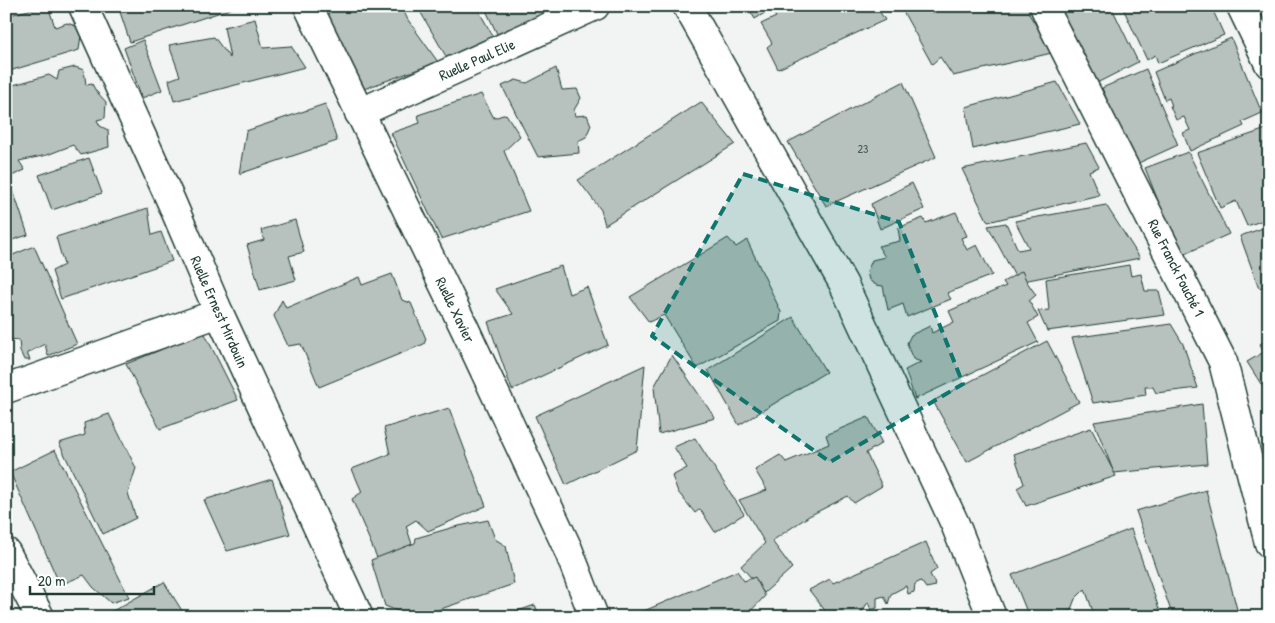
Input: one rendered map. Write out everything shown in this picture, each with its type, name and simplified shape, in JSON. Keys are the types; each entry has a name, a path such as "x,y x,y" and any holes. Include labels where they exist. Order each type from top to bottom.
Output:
{"street":[{"name":"Ruelle Ernest Mirdouin","path":"83,6 171,200 218,313 359,617"},
{"name":"Ruelle Xavier","path":"308,6 464,327 568,548 594,617"},
{"name":"Ruelle Paul Elie","path":"359,113 595,6"},
{"path":"687,6 843,283 955,524 992,617"},
{"name":"Rue Franck Fouché 1","path":"1044,6 1223,362 1269,543"},
{"path":"1241,6 1269,64"},
{"path":"6,389 218,313"},
{"path":"6,552 40,617"}],"highlighted area":[{"path":"743,174 899,222 963,384 830,462 652,336"}],"building":[{"path":"48,6 55,27 67,23 76,26 81,35 79,50 6,72 6,16"},
{"path":"118,6 239,6 130,42"},
{"path":"319,6 401,6 408,20 438,62 361,90"},
{"path":"417,6 476,6 494,38 451,65"},
{"path":"484,6 544,6 549,15 498,36"},
{"path":"747,6 776,6 755,19"},
{"path":"784,6 876,6 885,20 778,69 767,47 772,43 761,24 776,17 773,13"},
{"path":"900,6 1028,6 1029,14 1042,35 1045,33 1056,52 953,76 940,57 932,64"},
{"path":"1050,6 1111,6 1138,62 1089,87"},
{"path":"1122,6 1211,6 1224,35 1158,63 1155,55 1147,60"},
{"path":"255,19 263,48 291,46 305,67 174,101 169,80 180,76 169,45 214,37 230,58 224,27"},
{"path":"1231,38 1262,113 1242,122 1244,126 1190,151 1183,133 1190,130 1184,117 1176,120 1169,98 1165,100 1154,72"},
{"path":"143,40 162,90 142,98 124,48"},
{"path":"75,67 84,70 86,85 92,84 106,102 105,118 97,120 100,126 108,130 109,147 81,155 73,145 47,155 19,161 25,170 7,178 6,87 49,75 57,80 59,71"},
{"path":"556,68 562,90 577,89 581,98 574,110 575,116 587,115 591,125 586,137 578,141 579,153 538,157 502,86 516,80 527,83"},
{"path":"1146,69 1178,145 1134,165 1102,88"},
{"path":"903,82 936,157 826,206 788,142"},
{"path":"1057,82 1080,124 973,149 966,107"},
{"path":"481,94 494,118 506,114 520,136 504,151 529,211 441,239 391,133 420,123 418,115"},
{"path":"701,102 735,144 605,225 601,210 578,180"},
{"path":"325,104 337,141 239,174 246,131"},
{"path":"1269,128 1269,218 1247,226 1236,201 1220,208 1197,153"},
{"path":"1086,143 1099,167 1089,171 1099,195 988,222 962,169"},
{"path":"1188,152 1229,234 1180,256 1145,168"},
{"path":"89,158 102,193 52,210 39,175"},
{"path":"6,175 8,175 28,235 6,242"},
{"path":"912,183 924,209 880,229 871,204"},
{"path":"1106,205 1140,258 1018,282 988,226 1006,223 1018,250 1029,248 1015,221"},
{"path":"148,208 152,235 161,232 172,261 61,299 52,271 64,265 56,237"},
{"path":"956,212 967,236 961,238 967,250 977,245 992,275 947,293 951,299 907,317 903,304 888,310 883,286 876,285 869,280 867,272 872,260 885,257 878,246 900,241 898,228 923,218 926,223"},
{"path":"295,220 304,252 289,256 296,280 260,290 247,245 264,240 261,230"},
{"path":"1269,226 1269,285 1259,288 1240,236"},
{"path":"728,238 736,247 747,240 781,312 780,321 697,368 664,315 649,322 630,297"},
{"path":"34,246 77,344 48,356 45,344 27,353 30,360 24,360 20,351 19,340 8,339 6,333 6,258"},
{"path":"1129,265 1131,276 1141,274 1145,291 1159,291 1165,315 1047,331 1038,311 1049,310 1046,279"},
{"path":"561,266 569,294 587,287 608,345 512,390 488,322 513,314 495,289"},
{"path":"1022,271 1036,295 1029,301 1038,317 1028,323 1038,342 915,399 905,370 921,362 913,359 909,350 907,343 911,335 930,326 932,333 954,322 949,311 1006,286 1003,282"},
{"path":"392,274 402,300 411,303 426,339 424,344 319,387 301,344 288,346 274,316 282,300 286,308 359,277 362,285"},
{"path":"793,317 826,372 739,425 708,370"},
{"path":"1171,324 1183,344 1198,388 1156,393 1153,387 1145,387 1146,395 1093,403 1072,338"},
{"path":"204,332 238,400 160,429 126,364"},
{"path":"1269,339 1269,380 1261,384 1247,362 1264,352 1260,344"},
{"path":"1047,341 1079,402 967,462 933,401"},
{"path":"672,355 715,418 659,434 654,387"},
{"path":"6,359 10,363 13,374 6,376"},
{"path":"645,365 637,450 566,485 535,416"},
{"path":"1269,383 1269,403 1265,393"},
{"path":"1202,404 1207,464 1114,473 1094,422"},
{"path":"449,408 486,506 428,531 416,520 406,526 413,547 378,560 352,499 362,492 352,469 390,454 384,428"},
{"path":"109,414 136,468 128,493 136,518 103,534 59,443 85,435 84,423"},
{"path":"868,417 882,443 866,453 882,486 854,503 848,496 809,516 772,541 792,568 764,593 741,566 765,543 739,500 767,490 755,470 780,455 786,462 829,444 826,435"},
{"path":"1091,428 1116,476 1026,506 1017,488 1024,484 1014,454"},
{"path":"695,438 744,514 715,532 700,509 695,513 678,492 672,476 687,468 674,447"},
{"path":"55,450 129,597 111,603 93,587 84,575 60,585 10,472"},
{"path":"272,479 290,534 227,551 204,500"},
{"path":"1206,490 1239,617 1173,617 1136,511"},
{"path":"488,520 495,539 506,546 514,584 432,612 432,617 399,617 400,612 385,606 371,560 415,543 416,538"},
{"path":"1131,529 1162,617 1095,617 1085,589 1075,599 1068,617 1029,617 1012,575"},
{"path":"926,542 937,569 930,574 936,586 926,588 921,581 915,584 914,592 908,594 906,586 891,594 888,604 884,596 877,598 877,608 871,610 868,602 859,617 830,617 809,590 830,579 833,583"},
{"path":"737,571 744,581 755,577 765,596 745,617 630,617"},
{"path":"164,582 186,617 102,617"},
{"path":"535,605 540,617 501,617"}]}
